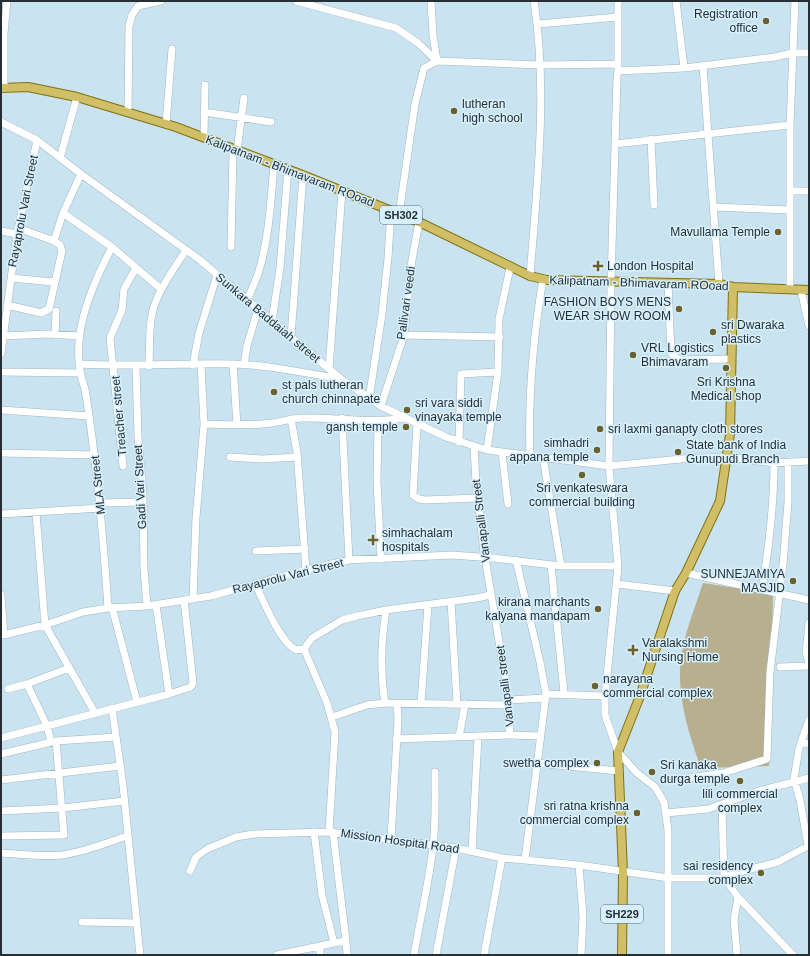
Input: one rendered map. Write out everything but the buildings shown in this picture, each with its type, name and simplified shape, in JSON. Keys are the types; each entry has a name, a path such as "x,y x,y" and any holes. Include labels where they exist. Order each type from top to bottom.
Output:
{"main road":[{"name":"Kalipatnam - Bhimavaram ROoad","path":"3,88 28,87 77,97 204,137 420,222 510,268 530,276 543,279 719,284 733,287 805,290"},
{"name":"SH229","path":"622,955 623,873 618,752 640,696 675,591 686,573 720,501 728,458 730,434 733,287"}],"street":[{"path":"3,88 4,33 7,1"},
{"path":"128,112 130,26 132,15 138,6 161,1"},
{"path":"296,1 396,28 418,43 437,61"},
{"path":"431,1 432,35 437,61"},
{"path":"530,276 539,159 540,65 538,24 534,1"},
{"path":"618,1 618,68 611,282 610,466 618,566 605,696 605,715 618,752 637,773 655,787 664,802 668,830 668,955"},
{"path":"676,1 684,68"},
{"path":"790,289 790,125 795,1"},
{"path":"538,24 618,17"},
{"path":"166,124 172,49"},
{"path":"399,214 415,104 424,68 437,61 618,68 684,68 775,57 792,53 809,53"},
{"path":"703,66 719,284"},
{"path":"204,137 205,85"},
{"path":"60,158 77,97"},
{"path":"231,247 235,149 244,98"},
{"path":"204,112 271,122"},
{"name":"Sunkara Baddaiah street","path":"1,122 37,140 81,174 186,250 217,274 341,379 381,406 417,424 459,442 487,450 610,466 681,459 728,458 774,463 809,461"},
{"path":"615,144 708,132 790,125"},
{"path":"652,139 654,205"},
{"name":"Rayaprolu Vari Street","path":"1,354 2,331 17,231 37,140"},
{"path":"247,300 258,274 262,257 271,204 274,164"},
{"path":"272,321 280,268 288,170"},
{"path":"54,240 63,213 81,174"},
{"path":"291,337 303,175"},
{"path":"329,369 342,191"},
{"path":"790,192 809,191"},
{"path":"714,207 790,210"},
{"path":"370,399 383,300 391,211"},
{"path":"63,213 112,247 161,289"},
{"name":"Pallivari veedi","path":"381,406 404,334 412,260 420,222"},
{"path":"1,231 17,231 54,240 60,245 62,251 49,309 46,312 41,313 7,305"},
{"name":"MLA Street","path":"112,247 99,273 86,306 79,336 80,373 95,455 110,608 137,702"},
{"path":"149,366 151,323 155,302 161,289 186,250"},
{"name":"Treacher street","path":"123,466 115,366 110,347 110,338 122,310 124,289 136,268"},
{"path":"487,450 498,372 500,337 499,319 510,268"},
{"path":"193,365 199,333 217,274"},
{"path":"11,278 54,282"},
{"path":"530,456 529,419 532,369 536,323 543,279"},
{"path":"668,283 671,353 674,358 679,360 731,359"},
{"path":"1,288 9,290"},
{"path":"805,290 809,326"},
{"path":"244,365 247,346 258,309"},
{"path":"54,335 56,311"},
{"path":"2,331 79,336"},
{"path":"404,334 500,337"},
{"path":"80,364 136,367 233,364 280,368 341,379"},
{"path":"193,599 196,518 204,424 201,364"},
{"path":"233,364 237,425"},
{"name":"Gadi Vari Street","path":"136,367 138,437 143,502 144,569 147,606"},
{"path":"1,372 80,373"},
{"path":"459,442 462,374 498,372"},
{"path":"1,410 89,416"},
{"path":"204,424 237,425 271,423 291,419 342,418 378,422 405,418"},
{"path":"342,418 349,560"},
{"path":"291,419 298,457 306,570"},
{"path":"378,422 377,488 381,559"},
{"path":"417,424 412,495 419,499 425,500 478,498"},
{"name":"Vanapalli Street","path":"474,447 478,498 490,595"},
{"path":"502,452 508,504"},
{"path":"1,453 95,455"},
{"path":"230,457 262,459 298,457"},
{"path":"543,457 561,566"},
{"path":"689,778 723,773 767,759 770,672 778,594 783,565 788,502 788,462"},
{"path":"762,590 774,502 774,463"},
{"path":"1,514 36,513 101,505 143,502"},
{"path":"36,513 45,625 95,713"},
{"path":"256,551 305,549"},
{"name":"Rayaprolu Vari Street","path":"1,595 2,636 45,625 83,612 110,608 156,605 211,596 349,560 452,555 516,560 561,566 618,566"},
{"path":"516,560 540,662 546,696 525,860"},
{"path":"551,565 564,693"},
{"path":"686,573 809,600"},
{"path":"255,584 278,629 290,646 296,650 304,650"},
{"path":"617,584 675,591"},
{"path":"304,650 312,638 342,620 386,610 490,595"},
{"name":"Vanapalli street","path":"396,740 510,735 502,655 490,595"},
{"path":"1,738 191,687 194,682 184,600"},
{"path":"451,601 457,704"},
{"path":"156,605 169,694"},
{"path":"421,703 428,605"},
{"path":"385,703 382,679 381,642 386,610"},
{"path":"780,667 809,665 806,652 809,623"},
{"path":"304,650 332,717 335,732 331,832 347,955"},
{"path":"8,689 27,684 69,668"},
{"path":"1,836 64,835 60,774 54,741 27,684"},
{"path":"332,717 367,705 385,703 508,703 564,693 605,696"},
{"path":"391,839 397,704"},
{"path":"459,737 465,704"},
{"path":"112,708 124,801 140,955"},
{"path":"724,878 735,873 778,862 808,845 800,800 794,781 801,742 809,720"},
{"path":"510,735 540,736"},
{"path":"472,852 478,736"},
{"path":"1,754 54,741 116,737"},
{"path":"801,742 809,744"},
{"path":"537,763 619,771"},
{"path":"1,780 120,766"},
{"path":"414,955 436,820 435,772"},
{"path":"666,813 690,812 722,805 759,791 809,778"},
{"path":"1,811 63,808 124,801"},
{"path":"722,805 724,878 738,897 793,955"},
{"path":"314,832 322,895 334,943"},
{"name":"Mission Hospital Road","path":"190,871 196,857 207,849 236,837 254,834 331,832 456,848 502,858 579,865 623,873 668,878 724,878"},
{"path":"1,853 48,856 64,854 82,851 127,836"},
{"path":"436,955 456,848"},
{"path":"484,955 502,858"},
{"path":"579,865 583,917 581,955"},
{"path":"737,955 734,920 738,897"},
{"path":"82,922 137,923"},
{"path":"277,955 346,941"},
{"path":"320,946 320,955"}],"shaded area":[{"path":"703,583 773,594 769,766 701,768 689,733 683,708 680,670 685,637"}],"place":[{"name":"Registration office","path":"766,21"},
{"name":"lutheran high school","path":"454,111"},
{"name":"Mavullama Temple","path":"778,232"},
{"name":"London Hospital","path":"598,266"},
{"name":"FASHION BOYS MENS WEAR SHOW ROOM","path":"679,309"},
{"name":"sri Dwaraka plastics","path":"713,332"},
{"name":"VRL Logistics Bhimavaram","path":"633,355"},
{"name":"Sri Krishna Medical shop","path":"726,368"},
{"name":"st pals lutheran church chinnapate","path":"274,392"},
{"name":"sri vara siddi vinayaka temple","path":"407,410"},
{"name":"gansh temple","path":"406,427"},
{"name":"sri laxmi ganapty cloth stores","path":"600,429"},
{"name":"simhadri appana temple","path":"597,450"},
{"name":"State bank of India Gunupudi Branch","path":"678,452"},
{"name":"Sri venkateswara commercial building","path":"582,475"},
{"name":"simhachalam hospitals","path":"373,540"},
{"name":"SUNNEJAMIYA MASJID","path":"793,581"},
{"name":"kirana marchants kalyana mandapam","path":"598,609"},
{"name":"Varalakshmi Nursing Home","path":"633,650"},
{"name":"narayana commercial complex","path":"595,686"},
{"name":"swetha complex","path":"597,763"},
{"name":"Sri kanaka durga temple","path":"652,772"},
{"name":"lili commercial complex","path":"740,781"},
{"name":"sri ratna krishna commercial complex","path":"637,813"},
{"name":"sai residency complex","path":"761,873"}]}
